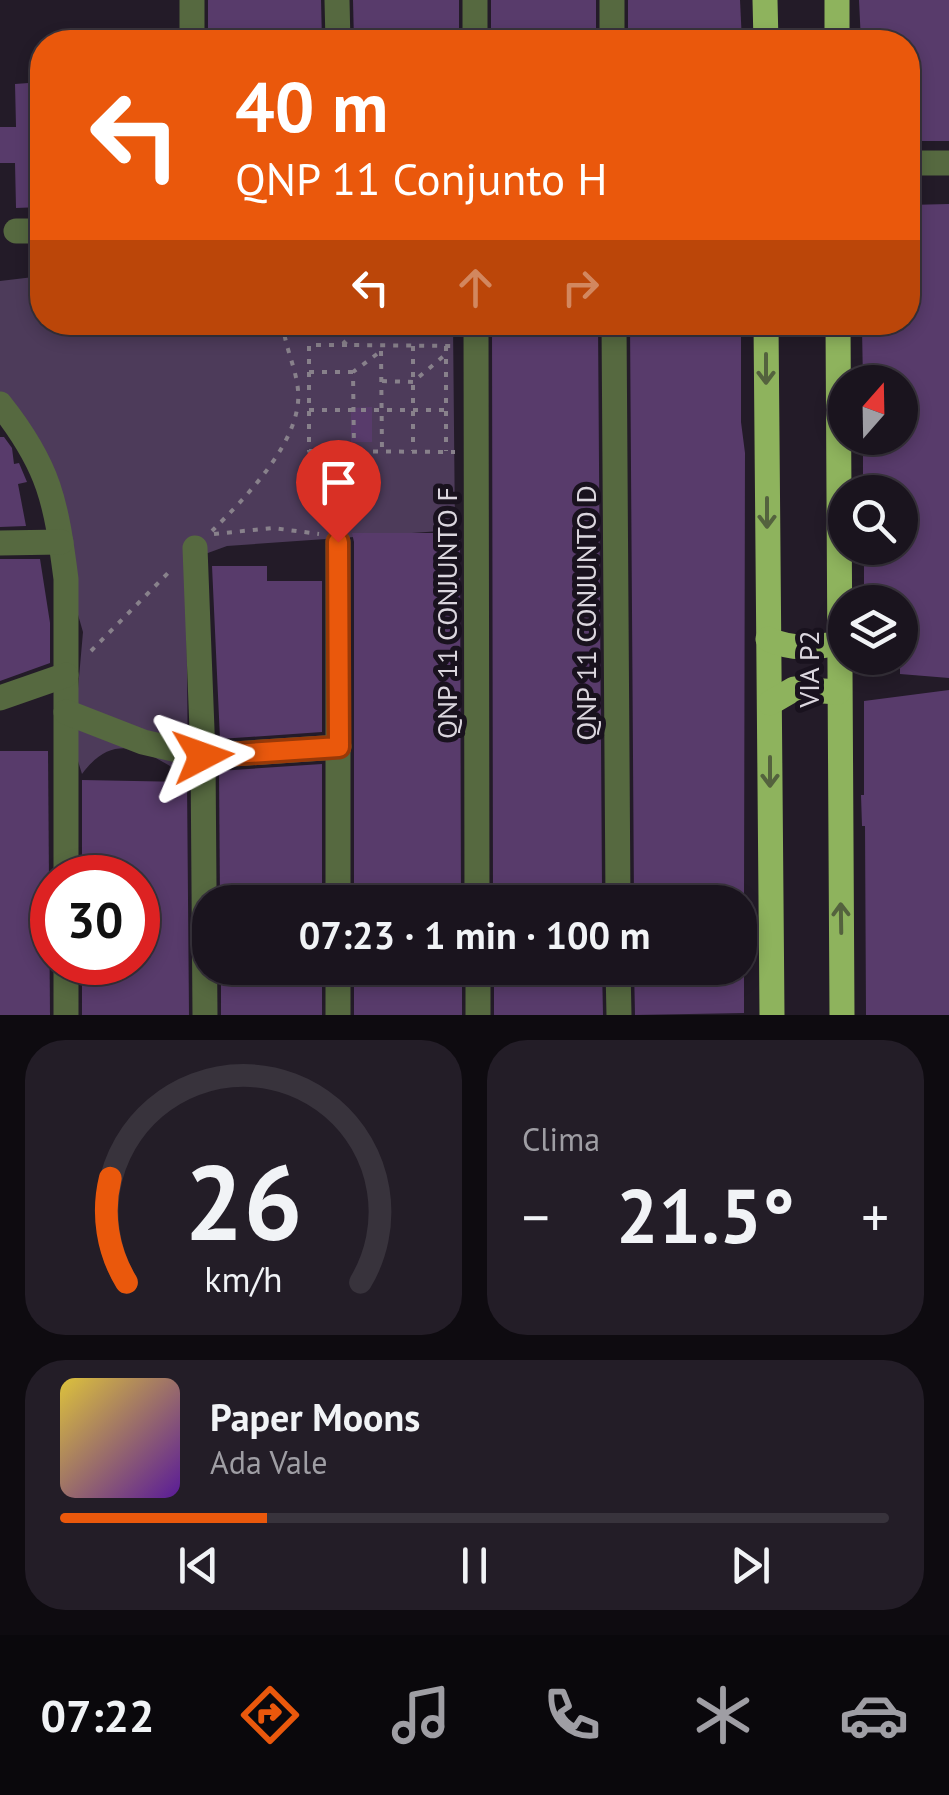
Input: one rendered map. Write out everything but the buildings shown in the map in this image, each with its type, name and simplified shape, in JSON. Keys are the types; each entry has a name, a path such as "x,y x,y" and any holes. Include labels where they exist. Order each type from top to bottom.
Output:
{"main road":[{"path":"766,0 766,30"},
{"path":"836,0 837,30"},
{"name":"VIA P2","path":"766,335 772,1015"},
{"name":"VIA P2","path":"838,335 840,585"},
{"path":"768,639 792,647 828,645"},
{"name":"VIA P2","path":"839,675 842,1015"},
{"path":"770,703 794,689 838,692"}],"street":[{"path":"192,0 192,30"},
{"path":"337,0 338,30"},
{"path":"475,0 475,30"},
{"path":"612,0 612,30"},
{"path":"920,164 949,163"},
{"name":"QNP 11 CONJUNTO F","path":"476,335 478,885"},
{"name":"QNP 11 CONJUNTO D","path":"614,335 618,885"},
{"path":"0,404 26,437 49,481 61,542 66,579 66,855"},
{"path":"3,543 61,542"},
{"path":"338,542 338,885"},
{"path":"195,548 203,756 205,1015"},
{"path":"0,698 66,675"},
{"path":"66,712 143,742 203,756 339,747"},
{"path":"66,985 66,1015"},
{"path":"338,985 338,1015"},
{"path":"478,985 478,1015"},
{"path":"618,985 619,1015"}],"path":[{"path":"286,335 299,394 292,430 241,502 209,534 272,528 331,537 338,542"},
{"path":"336,335 346,346"},
{"path":"454,346 309,345 309,451 455,452"},
{"path":"412,346 413,452"},
{"path":"446,346 446,452"},
{"path":"309,372 354,372 381,348"},
{"path":"381,348 382,452"},
{"path":"382,381 413,382 446,354"},
{"path":"354,372 354,451"},
{"path":"309,410 446,410"},
{"path":"66,675 195,548"}],"shaded area":[{"path":"30,277 30,335 453,335 455,530 227,546 186,561 188,777 146,753 120,748 95,760 82,774 73,745 83,632 32,455 0,419 0,281"}],"route":[{"path":"203,756 339,747 338,542"}]}
